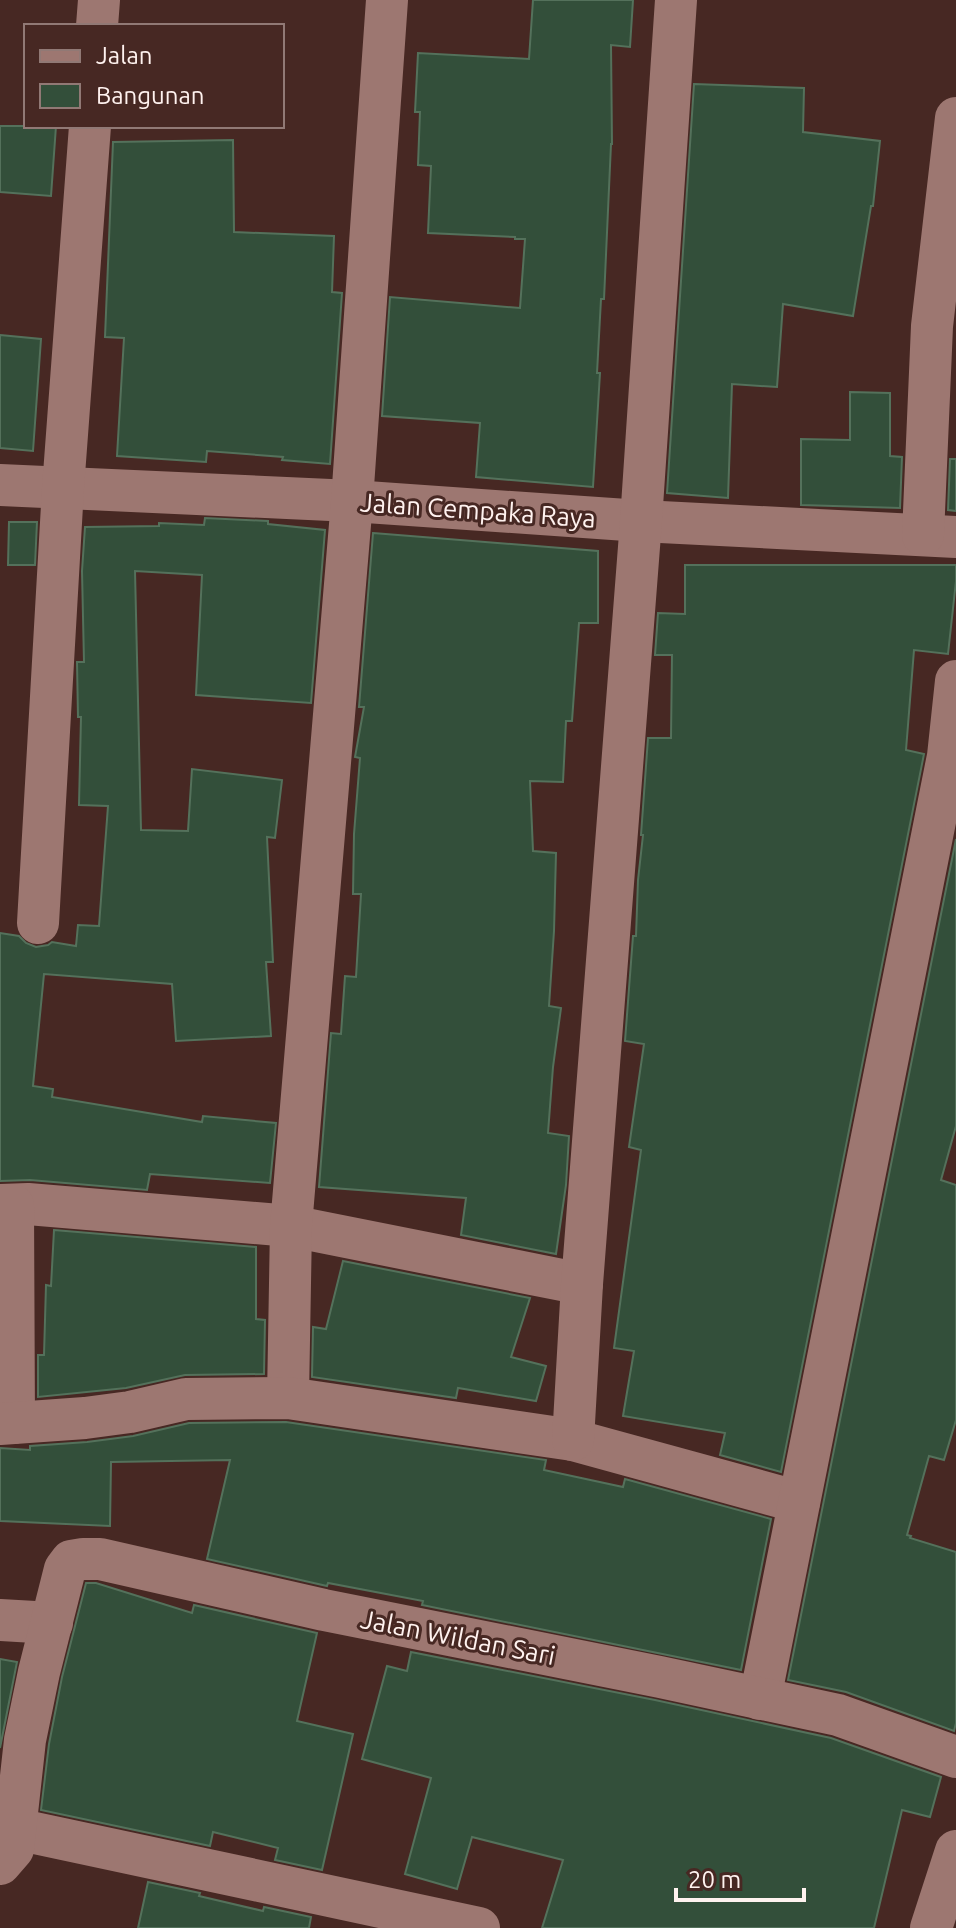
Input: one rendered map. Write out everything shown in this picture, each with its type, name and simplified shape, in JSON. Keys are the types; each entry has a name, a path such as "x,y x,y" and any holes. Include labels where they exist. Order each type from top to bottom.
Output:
{"street":[{"path":"97,24 99,0"},
{"path":"288,1398 291,1226 352,501 387,0"},
{"path":"573,1440 676,0"},
{"path":"939,536 932,326 956,118"},
{"path":"38,923 63,488 90,128"},
{"name":"Jalan Cempaka Raya","path":"0,485 352,501 641,521 939,536"},
{"path":"760,1699 948,756 956,681"},
{"path":"582,1284 291,1226 28,1204 6,1205 7,1423 130,1412 186,1399 288,1398 573,1440 799,1502"},
{"name":"Jalan Wildan Sari","path":"8,1847 25,1740 65,1569 71,1561 83,1559 100,1559 324,1610 838,1715 956,1757"},
{"path":"0,1620 52,1623"},
{"path":"8,1847 479,1928"},
{"path":"931,1928 956,1851"}],"building":[{"path":"533,0 633,0 630,47 611,45 612,144 604,299 601,299 593,487 476,477 480,423 382,416 390,297 520,308 525,239 428,233 431,166 418,165 420,112 415,112 418,53 529,59"},
{"path":"694,84 804,88 803,132 880,141 873,206 853,316 783,304 777,387 732,384 728,498 667,493"},
{"path":"0,126 56,128 51,196 0,192"},
{"path":"233,140 234,232 334,236 332,292 342,293 330,464 207,451 206,462 117,456 124,338 105,337 113,142"},
{"path":"0,335 41,339 33,451 0,448"},
{"path":"850,392 890,393 890,456 902,457 900,508 801,505 801,439 850,440"},
{"path":"950,459 956,459 956,511 948,510"},
{"path":"205,518 268,521 268,524 325,530 311,703 196,695 202,575 135,571 141,830 188,831 192,769 282,780 275,838 267,837 273,962 266,962 271,1036 176,1041 172,984 44,974 33,1086 53,1089 52,1097 202,1122 203,1116 276,1123 270,1183 150,1174 147,1190 30,1180 0,1181 0,933 19,936 36,947 52,942 76,946 78,925 99,926 108,806 79,805 81,717 78,717 77,662 84,662 82,571 85,527 159,526 159,523 204,525"},
{"path":"9,522 37,522 35,565 8,565"},
{"path":"373,533 598,551 598,623 579,623 572,721 566,721 563,782 530,781 533,851 556,853 549,1006 561,1008 548,1133 569,1136 556,1254 461,1235 466,1198 319,1187 331,1033 341,1034 345,976 356,977 361,894 353,894 360,758 355,757 364,707 359,707"},
{"path":"685,565 956,565 948,654 914,650 906,750 924,754 781,1472 720,1455 725,1433 623,1416 634,1351 614,1348 641,1150 629,1147 644,1044 625,1041 633,936 636,936 648,738 671,738 672,655 655,655 658,613 685,614"},
{"path":"956,839 956,1126 941,1180 956,1185 956,1420 944,1460 929,1456 907,1535 956,1552 954,1731 846,1692 788,1680"},
{"path":"54,1230 256,1247 256,1319 265,1320 264,1374 185,1375 126,1388 38,1397 38,1355 44,1355 46,1285 51,1286"},
{"path":"343,1261 530,1298 511,1357 546,1366 536,1401 458,1388 456,1398 312,1377 313,1327 326,1329"},
{"path":"286,1422 546,1460 544,1470 623,1487 625,1479 771,1519 741,1670 422,1605 423,1601 328,1583 327,1586 207,1559 230,1460 111,1462 110,1526 0,1521 0,1448 30,1450 30,1446 133,1436 189,1423"},
{"path":"86,1583 96,1583 192,1613 194,1605 317,1633 297,1721 353,1734 322,1870 275,1860 278,1848 213,1832 210,1846 41,1810 62,1677"},
{"path":"411,1652 831,1738 941,1777 930,1817 902,1810 874,1928 542,1928 563,1860 472,1837 457,1889 405,1874 431,1778 362,1759 387,1666 407,1671"},
{"path":"0,1659 17,1662 0,1748"},
{"path":"148,1882 263,1911 264,1907 311,1917 309,1928 138,1928"}]}
